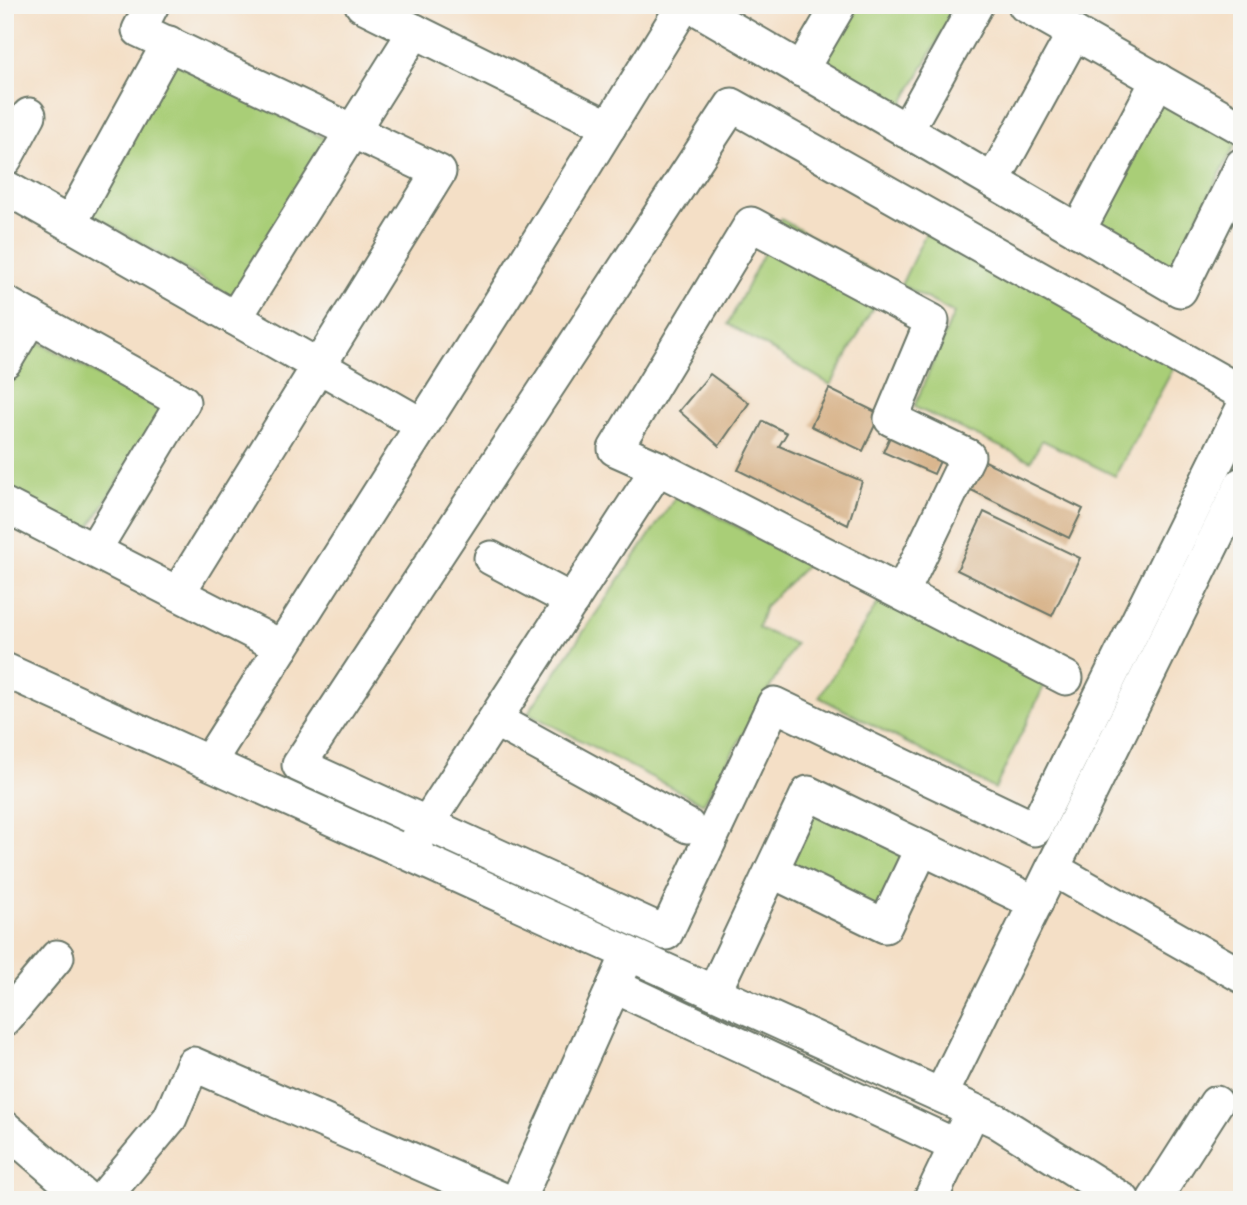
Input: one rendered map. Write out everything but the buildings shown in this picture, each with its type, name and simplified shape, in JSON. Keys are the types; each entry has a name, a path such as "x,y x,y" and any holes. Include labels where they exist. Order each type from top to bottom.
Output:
{"street":[{"path":"362,5 609,127"},
{"path":"209,762 515,279 684,5"},
{"path":"691,5 1180,290 1242,164"},
{"path":"801,70 839,5"},
{"path":"906,131 976,5"},
{"path":"1025,5 1242,128"},
{"path":"146,17 169,43 439,172 178,593"},
{"path":"235,318 415,31"},
{"path":"993,181 1074,33"},
{"path":"70,223 169,43"},
{"path":"1078,231 1158,80"},
{"path":"1242,393 732,105 299,765 666,933 774,704 1035,829 1242,410"},
{"path":"5,159 29,115"},
{"path":"5,187 422,425"},
{"path":"902,593 968,456 891,419 933,321 751,224 615,449 658,468 1066,678"},
{"path":"5,361 18,310 183,402 94,550"},
{"path":"408,853 658,468"},
{"path":"941,1096 1242,484"},
{"path":"5,505 282,647"},
{"path":"491,558 572,601"},
{"path":"5,670 974,1110 1123,1200"},
{"path":"495,720 688,826"},
{"path":"714,992 808,793 1036,903"},
{"path":"772,871 885,926 922,848"},
{"path":"1053,869 1242,976"},
{"path":"518,1200 629,953"},
{"path":"5,1019 57,957"},
{"path":"614,986 956,1146"},
{"path":"102,1200 170,1118 193,1064 504,1200"},
{"path":"1154,1200 1216,1103"},
{"path":"929,1200 974,1110"},
{"path":"5,1128 88,1200"}],"green space":[{"path":"850,5 958,5 898,112 816,65"},
{"path":"170,60 328,140 232,297 88,212"},
{"path":"1162,99 1238,140 1172,266 1096,226"},
{"path":"781,219 888,280 831,385 728,324"},
{"path":"931,222 1177,362 1115,476 1042,440 1031,461 914,407 954,313 901,285"},
{"path":"37,341 162,410 86,533 5,490 5,392"},
{"path":"677,495 808,564 765,606 758,628 795,644 703,804 528,713"},
{"path":"884,593 1046,682 995,789 819,697"},
{"path":"814,803 911,849 881,913 784,867"}]}
